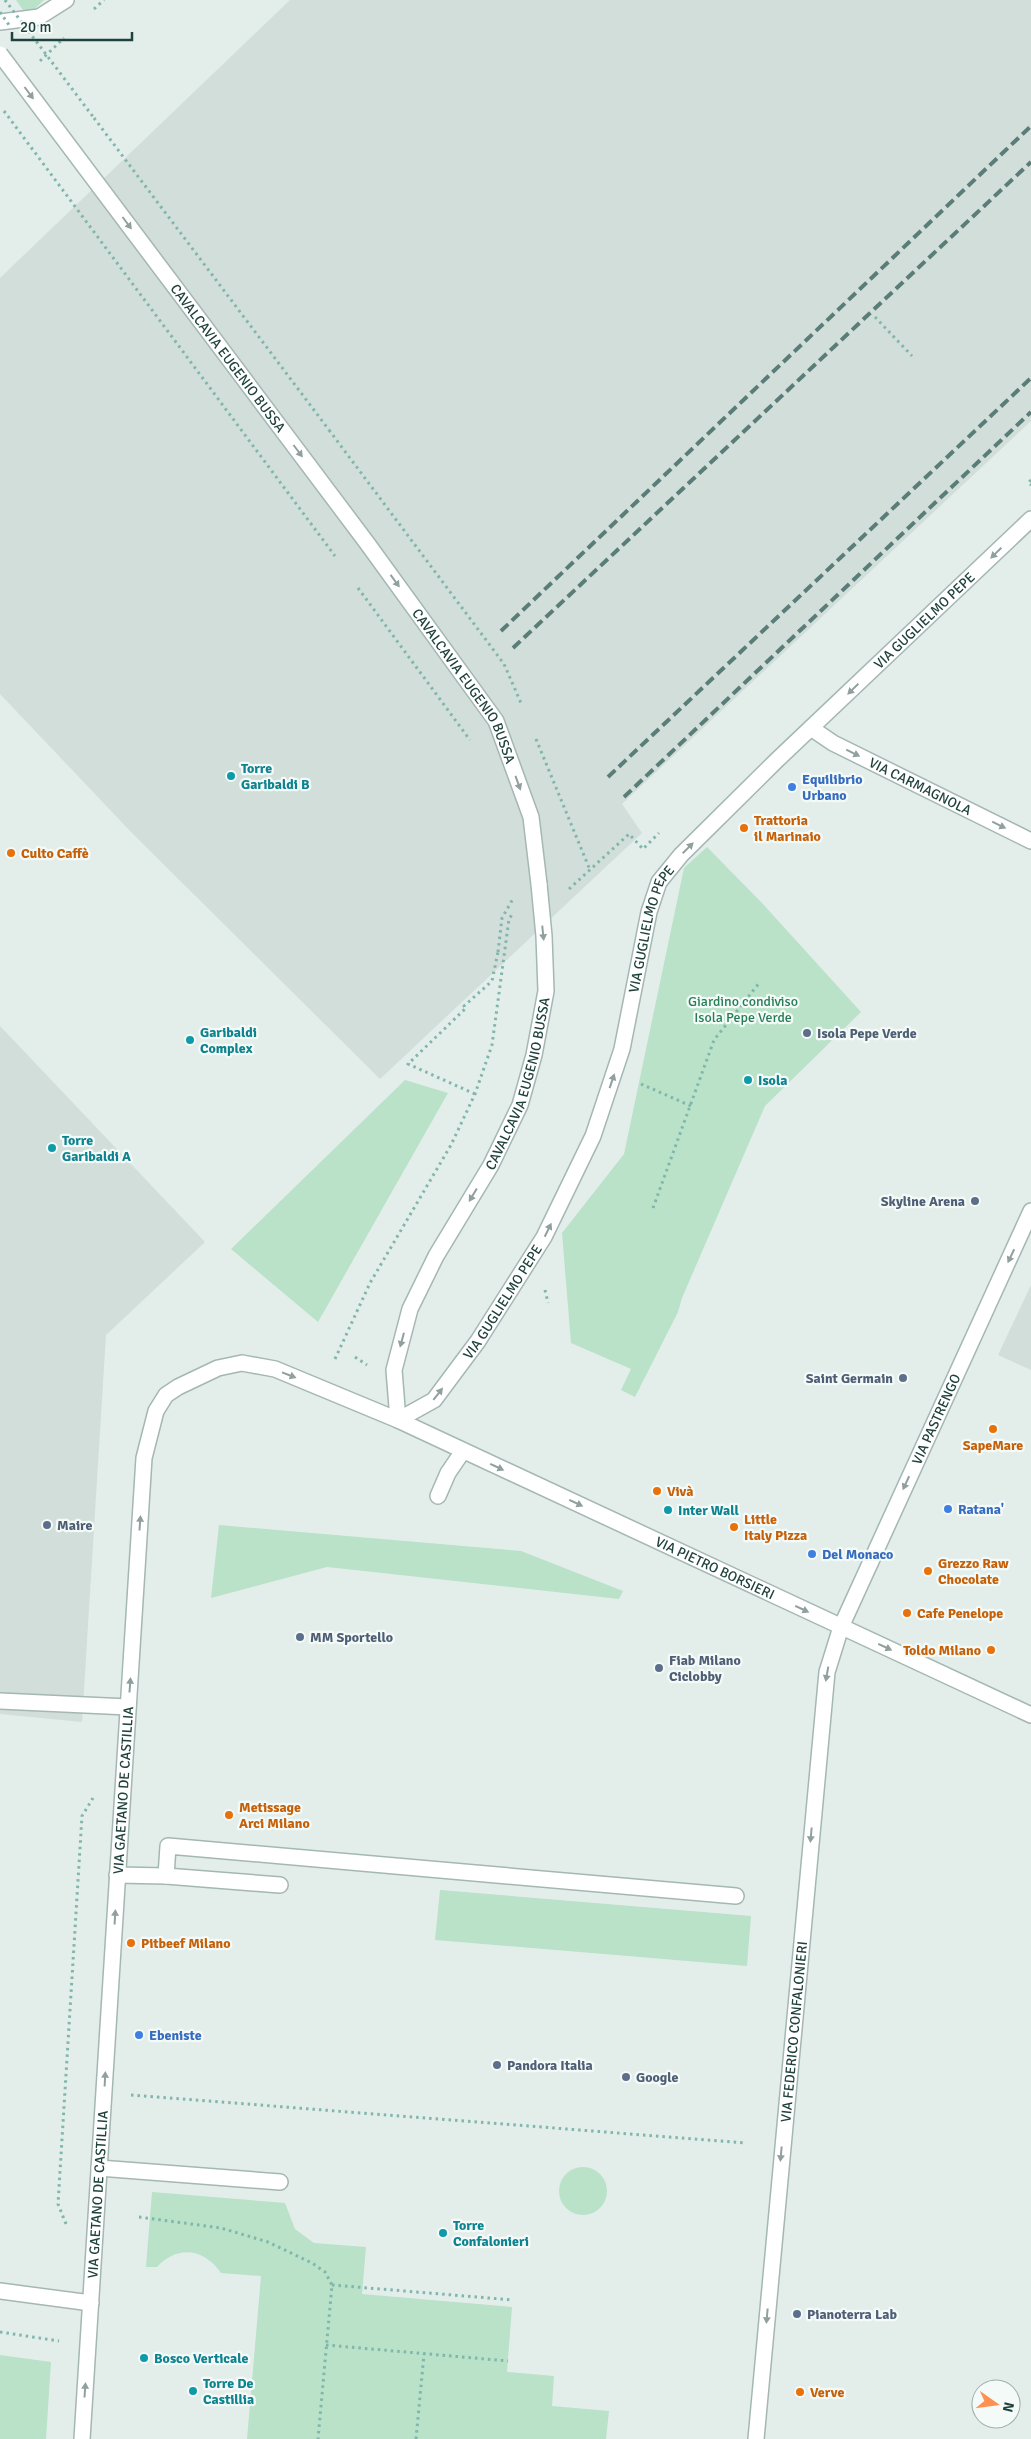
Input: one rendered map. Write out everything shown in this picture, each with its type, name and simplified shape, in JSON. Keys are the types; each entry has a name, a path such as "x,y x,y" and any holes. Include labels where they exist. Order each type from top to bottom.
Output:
{"street":[{"path":"0,22 39,17 66,0"},
{"name":"CAVALCAVIA EUGENIO BUSSA","path":"0,54 367,543 496,721 530,817 544,936 546,991 534,1055 520,1106 491,1164 436,1256 410,1309 394,1370 398,1420"},
{"name":"VIA GUGLIELMO PEPE","path":"398,1420 434,1400 478,1341 544,1237 593,1136 622,1049 648,912 659,882 680,855 1031,519"},
{"name":"VIA CARMAGNOLA","path":"811,728 834,743 1031,841"},
{"name":"VIA PASTRENGO","path":"841,1627 1031,1212"},
{"name":"VIA GAETANO DE CASTILLIA","path":"82,2439 144,1458 156,1411 166,1395 187,1381 211,1370 242,1363 275,1369 398,1420"},
{"name":"VIA PIETRO BORSIERI","path":"398,1420 1031,1715"},
{"path":"438,1496 448,1473 463,1451"},
{"name":"VIA FEDERICO CONFALONIERI","path":"756,2439 827,1672 841,1627"},
{"path":"0,1701 128,1707"},
{"path":"166,1876 168,1846 736,1896"},
{"path":"117,1875 166,1876 280,1885"},
{"path":"99,2168 280,2182"},
{"path":"0,2291 91,2303"}],"path":[{"path":"5,0 329,430"},
{"path":"90,13 104,0"},
{"path":"34,66 69,33"},
{"path":"0,106 334,556"},
{"path":"875,316 912,356"},
{"path":"1031,480 1028,482 1031,485"},
{"path":"358,588 473,744"},
{"path":"568,889 629,834 643,848"},
{"path":"475,1094 408,1064 466,1008 464,1006 492,982 502,918 518,890"},
{"path":"335,1359 370,1283 451,1145 475,1094 492,1045 509,918 514,911"},
{"path":"653,1208 714,1040 760,982"},
{"path":"635,1083 691,1106"},
{"path":"104,2093 746,2143"},
{"path":"139,2217 221,2228 268,2242 312,2263 324,2272 332,2285 318,2439"},
{"path":"332,2285 513,2300"},
{"path":"0,2332 64,2342"},
{"path":"326,2345 508,2361"},
{"path":"416,2439 424,2354"}],"shaded area":[{"path":"290,0 1031,0 1031,421 622,804 642,833 380,1079 132,833 0,694 0,278"},
{"name":"Maire","path":"0,1026 205,1242 106,1335 82,1722 0,1714"},
{"path":"1031,1285 1031,1370 998,1355"}],"green space":[{"path":"16,0 44,0 27,16"},
{"name":"Giardino condiviso Isola Pepe Verde","path":"707,847 761,902 861,1012 765,1106 682,1298 678,1312 635,1397 621,1390 631,1369 571,1343 562,1233 624,1154 684,868"},
{"path":"405,1080 448,1093 318,1322 231,1249"},
{"path":"219,1525 521,1551 623,1591 619,1599 327,1567 211,1598"},
{"path":"440,1890 751,1916 747,1966 435,1940"},
{"path":"583,2167 592,2169 600,2174 605,2182 607,2191 605,2200 600,2208 592,2213 583,2215 574,2213 566,2208 561,2200 559,2191 561,2182 566,2174 574,2169"},
{"path":"152,2192 285,2203 295,2229 314,2243 366,2247 362,2294 512,2307 507,2372 554,2376 552,2406 609,2411 606,2439 247,2439 261,2276 221,2273 207,2258 190,2252 173,2255 157,2267 146,2267"},
{"path":"0,2355 51,2362 46,2439 0,2439"}],"railway":[{"path":"501,631 1031,126"},
{"path":"513,648 1031,162"},
{"path":"608,777 1031,378"},
{"path":"624,797 1031,412"}],"place":[{"name":"Torre Garibaldi B","path":"231,776"},
{"name":"Equilibrio Urbano","path":"792,787"},
{"name":"Trattoria il Marinaio","path":"744,828"},
{"name":"Culto Caffè","path":"11,853"},
{"name":"Isola Pepe Verde","path":"807,1033"},
{"name":"Garibaldi Complex","path":"190,1040"},
{"name":"Isola","path":"748,1080"},
{"name":"Torre Garibaldi A","path":"52,1148"},
{"name":"Skyline Arena","path":"975,1201"},
{"name":"Saint Germain","path":"903,1378"},
{"name":"SapeMare","path":"993,1429"},
{"name":"Vivà","path":"657,1491"},
{"name":"Ratana'","path":"948,1509"},
{"name":"Inter Wall","path":"668,1510"},
{"name":"Maire","path":"47,1525"},
{"name":"Little Italy Pizza","path":"734,1527"},
{"name":"Del Monaco","path":"812,1554"},
{"name":"Grezzo Raw Chocolate","path":"928,1571"},
{"name":"Cafe Penelope","path":"907,1613"},
{"name":"MM Sportello","path":"300,1637"},
{"name":"Toldo Milano","path":"991,1650"},
{"name":"Fiab Milano Ciclobby","path":"659,1668"},
{"name":"Metissage Arci Milano","path":"229,1815"},
{"name":"Pitbeef Milano","path":"131,1943"},
{"name":"Ebeniste","path":"139,2035"},
{"name":"Pandora Italia","path":"497,2065"},
{"name":"Google","path":"626,2077"},
{"name":"Torre Confalonieri","path":"443,2233"},
{"name":"Pianoterra Lab","path":"797,2314"},
{"name":"Bosco Verticale","path":"144,2358"},
{"name":"Torre De Castillia","path":"193,2391"},
{"name":"Verve","path":"800,2392"}]}
